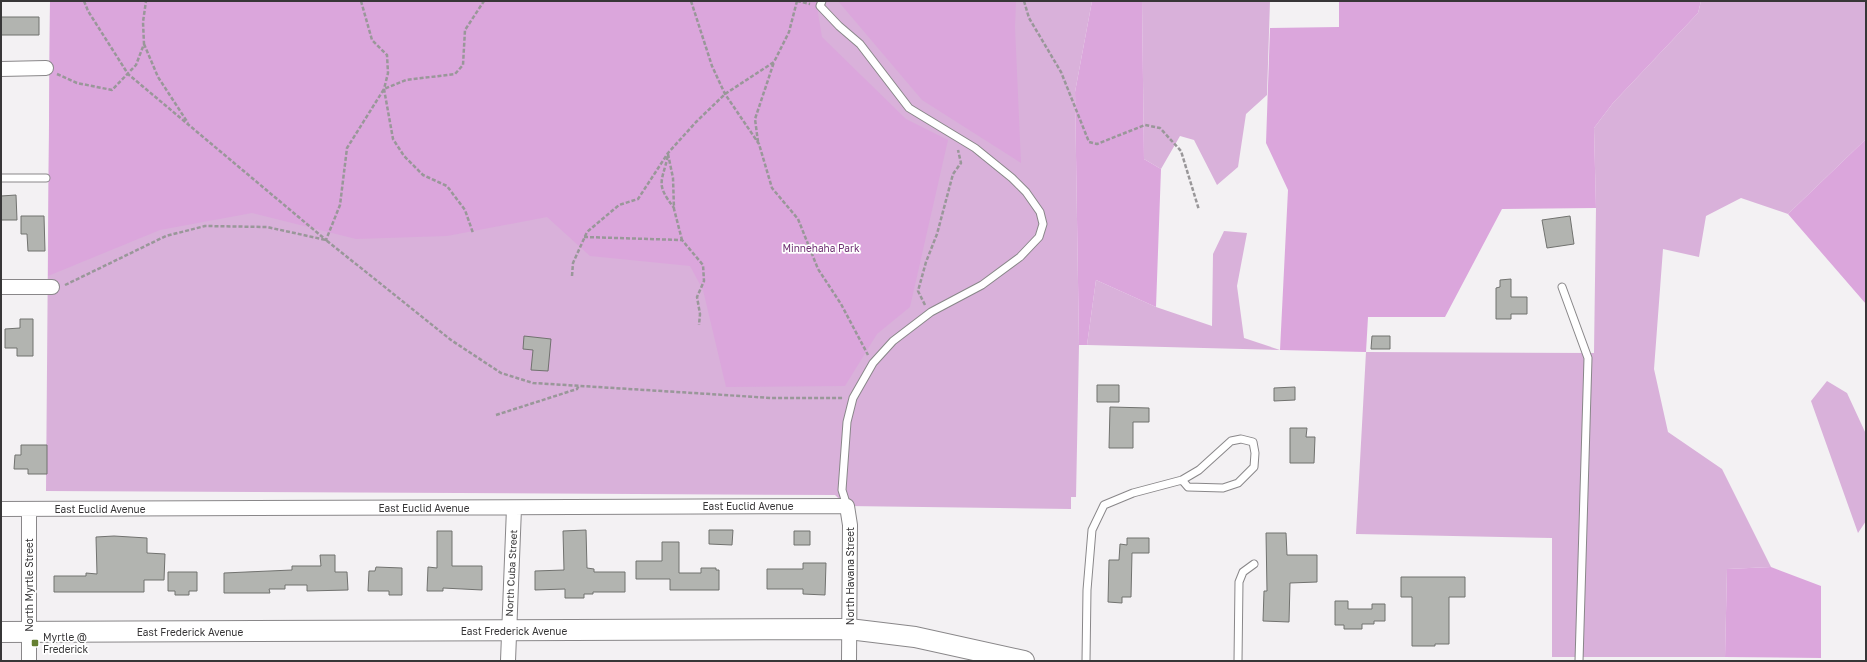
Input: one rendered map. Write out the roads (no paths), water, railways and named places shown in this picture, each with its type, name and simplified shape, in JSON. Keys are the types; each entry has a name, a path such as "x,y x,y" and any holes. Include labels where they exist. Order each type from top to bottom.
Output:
{"main road":[{"name":"East Frederick Avenue","path":"1,632 849,629 916,637 1024,661"}],"street":[{"path":"1,68 46,68"},
{"path":"1,287 52,287"},
{"name":"East Euclid Avenue","path":"1,509 847,506"},
{"name":"North Havana Street","path":"847,506 850,525 849,661"},
{"name":"North Cuba Street","path":"508,661 514,508"},
{"name":"North Myrtle Street","path":"29,509 29,661"}],"lane":[{"name":"North Havana Street","path":"821,4 839,26 860,44 909,108 994,162 1026,192 1040,212 1043,224 1040,237 1002,272 931,312 893,341 873,363 853,398 846,422 842,490 847,506"},
{"path":"1,178 46,178"},
{"path":"1562,287 1588,358 1579,661"},
{"path":"1086,661 1087,590 1092,530 1104,505 1133,493 1182,480 1199,470 1231,440 1241,439 1253,442 1255,453 1254,467 1238,483 1223,488 1188,487 1182,480"},
{"path":"1238,661 1239,582 1243,572 1254,564"}],"place":[{"name":"Myrtle @ Frederick","path":"35,643"}],"park label":[{"name":"Minnehaha Park","path":"821,248"}]}
